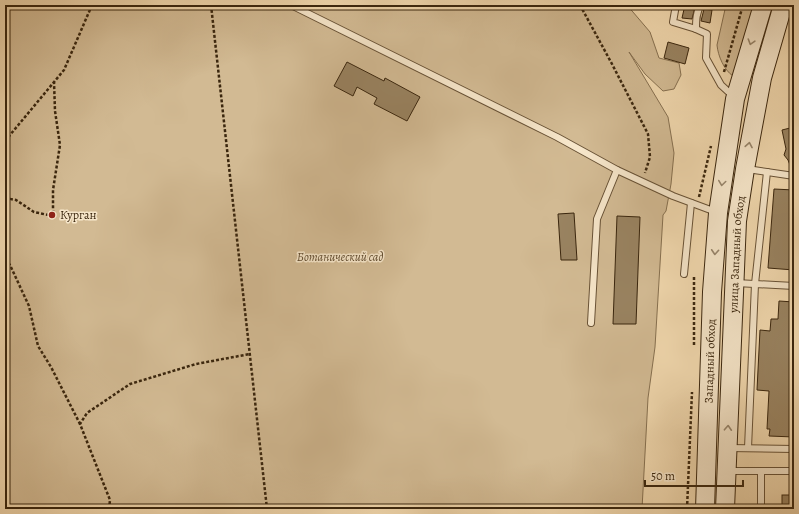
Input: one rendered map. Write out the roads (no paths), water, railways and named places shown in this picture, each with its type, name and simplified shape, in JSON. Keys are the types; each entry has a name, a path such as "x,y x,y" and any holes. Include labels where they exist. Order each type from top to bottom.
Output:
{"main road":[{"name":"улица Западный обход","path":"718,213 735,99 762,5"},
{"name":"улица Западный обход","path":"725,509 737,221 762,78 783,5"},
{"name":"Западный обход","path":"705,509 712,292 718,213"}],"lane":[{"path":"291,5 557,137 617,170 691,203 718,213"},
{"path":"676,5 673,22 696,29 706,34 706,58 721,85 735,99"},
{"path":"696,29 696,20 701,5"},
{"path":"745,169 794,176"},
{"path":"591,323 597,220 617,170"},
{"path":"748,448 755,284 767,172"},
{"path":"684,274 691,203"},
{"path":"734,283 794,286"},
{"path":"727,448 794,449"},
{"path":"726,471 794,471"},
{"path":"760,471 761,509"}],"place":[{"name":"Курган","path":"52,215"}],"park label":[{"name":"Ботанический сад","path":"340,257"}]}
